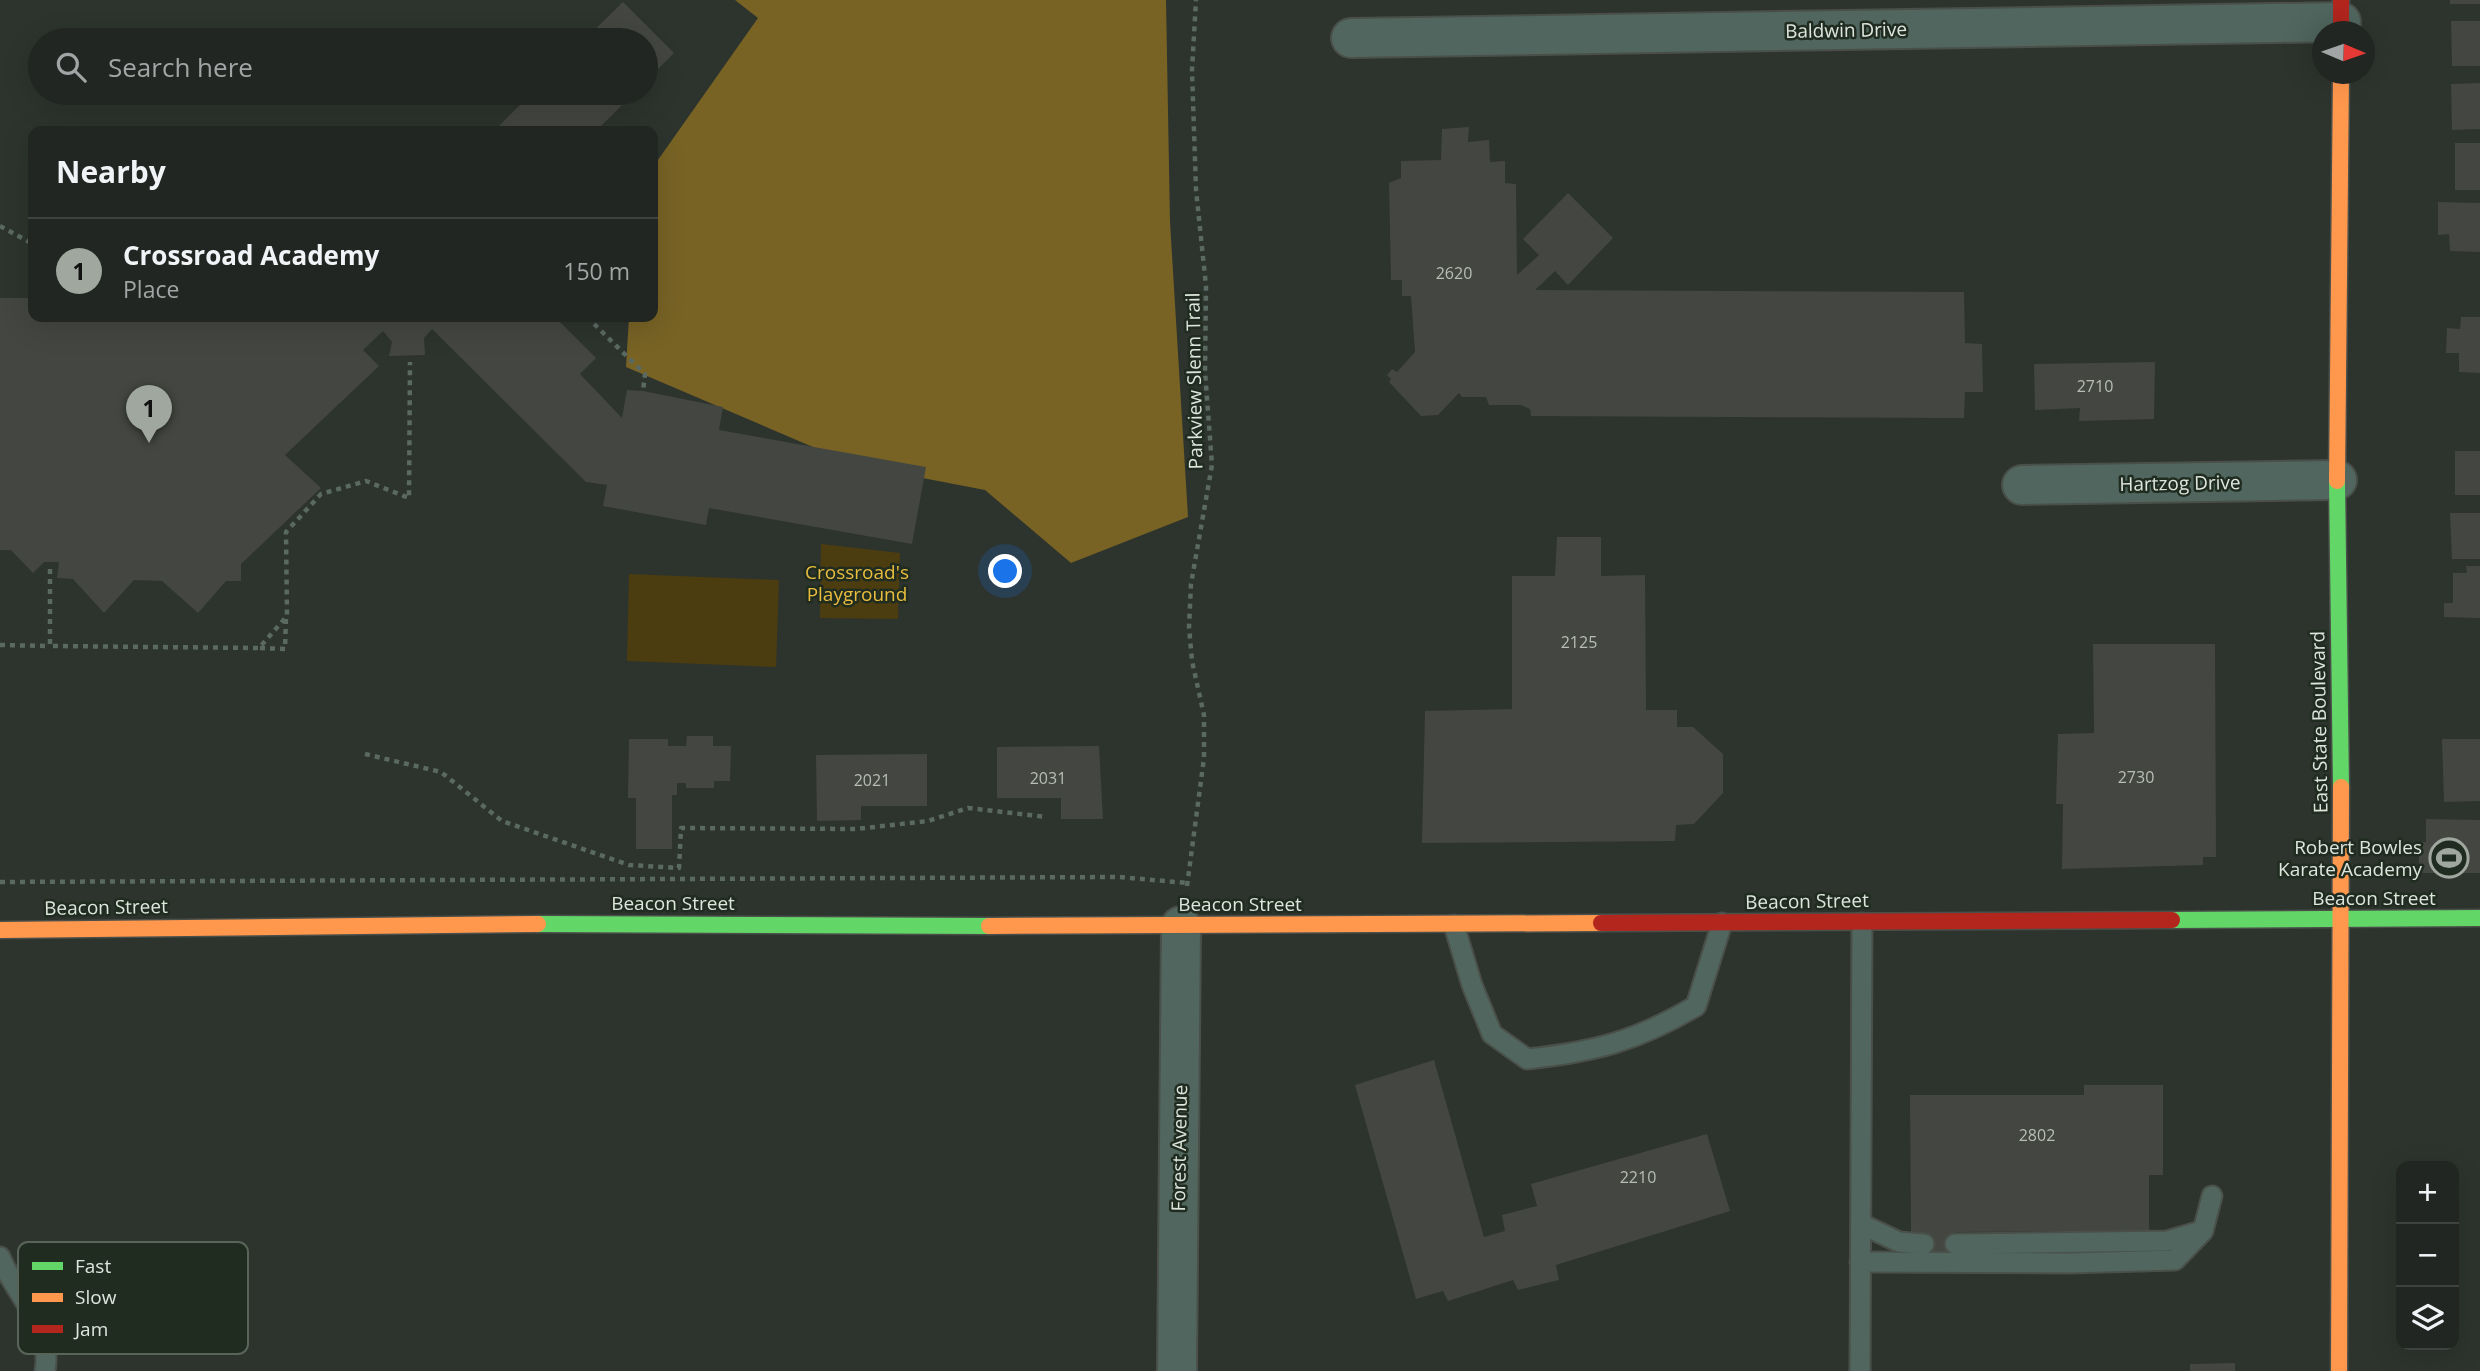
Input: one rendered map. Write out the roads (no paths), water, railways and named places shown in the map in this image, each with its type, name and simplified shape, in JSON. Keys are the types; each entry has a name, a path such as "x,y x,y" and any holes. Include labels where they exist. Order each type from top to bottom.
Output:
{"street":[{"name":"Baldwin Drive","path":"1351,38 2341,18"},
{"name":"East State Boulevard","path":"2339,1371 2342,919 2337,480 2341,84"},
{"name":"Hartzog Drive","path":"2022,485 2337,480"},
{"name":"Beacon Street","path":"0,930 364,924 1181,926 2480,918"},
{"name":"Forest Avenue","path":"1177,1371 1181,926"}],"lane":[{"path":"1454,925 1472,985 1492,1034 1527,1059 1574,1054 1630,1041 1696,1006 1722,923"},
{"path":"1860,1371 1862,923"},
{"path":"1860,1262 2175,1260 2203,1231 2211,1196"},
{"path":"1861,1224 1899,1242 1924,1244"},
{"path":"1955,1244 2167,1241 2203,1231"},
{"path":"0,1257 7,1275 18,1290"}],"place":[{"name":"Crossroad Academy","path":"149,443"},
{"name":"Robert Bowles Karate Academy","path":"2449,858"}],"park label":[{"name":"Crossroad's Playground","path":"857,583"}]}
